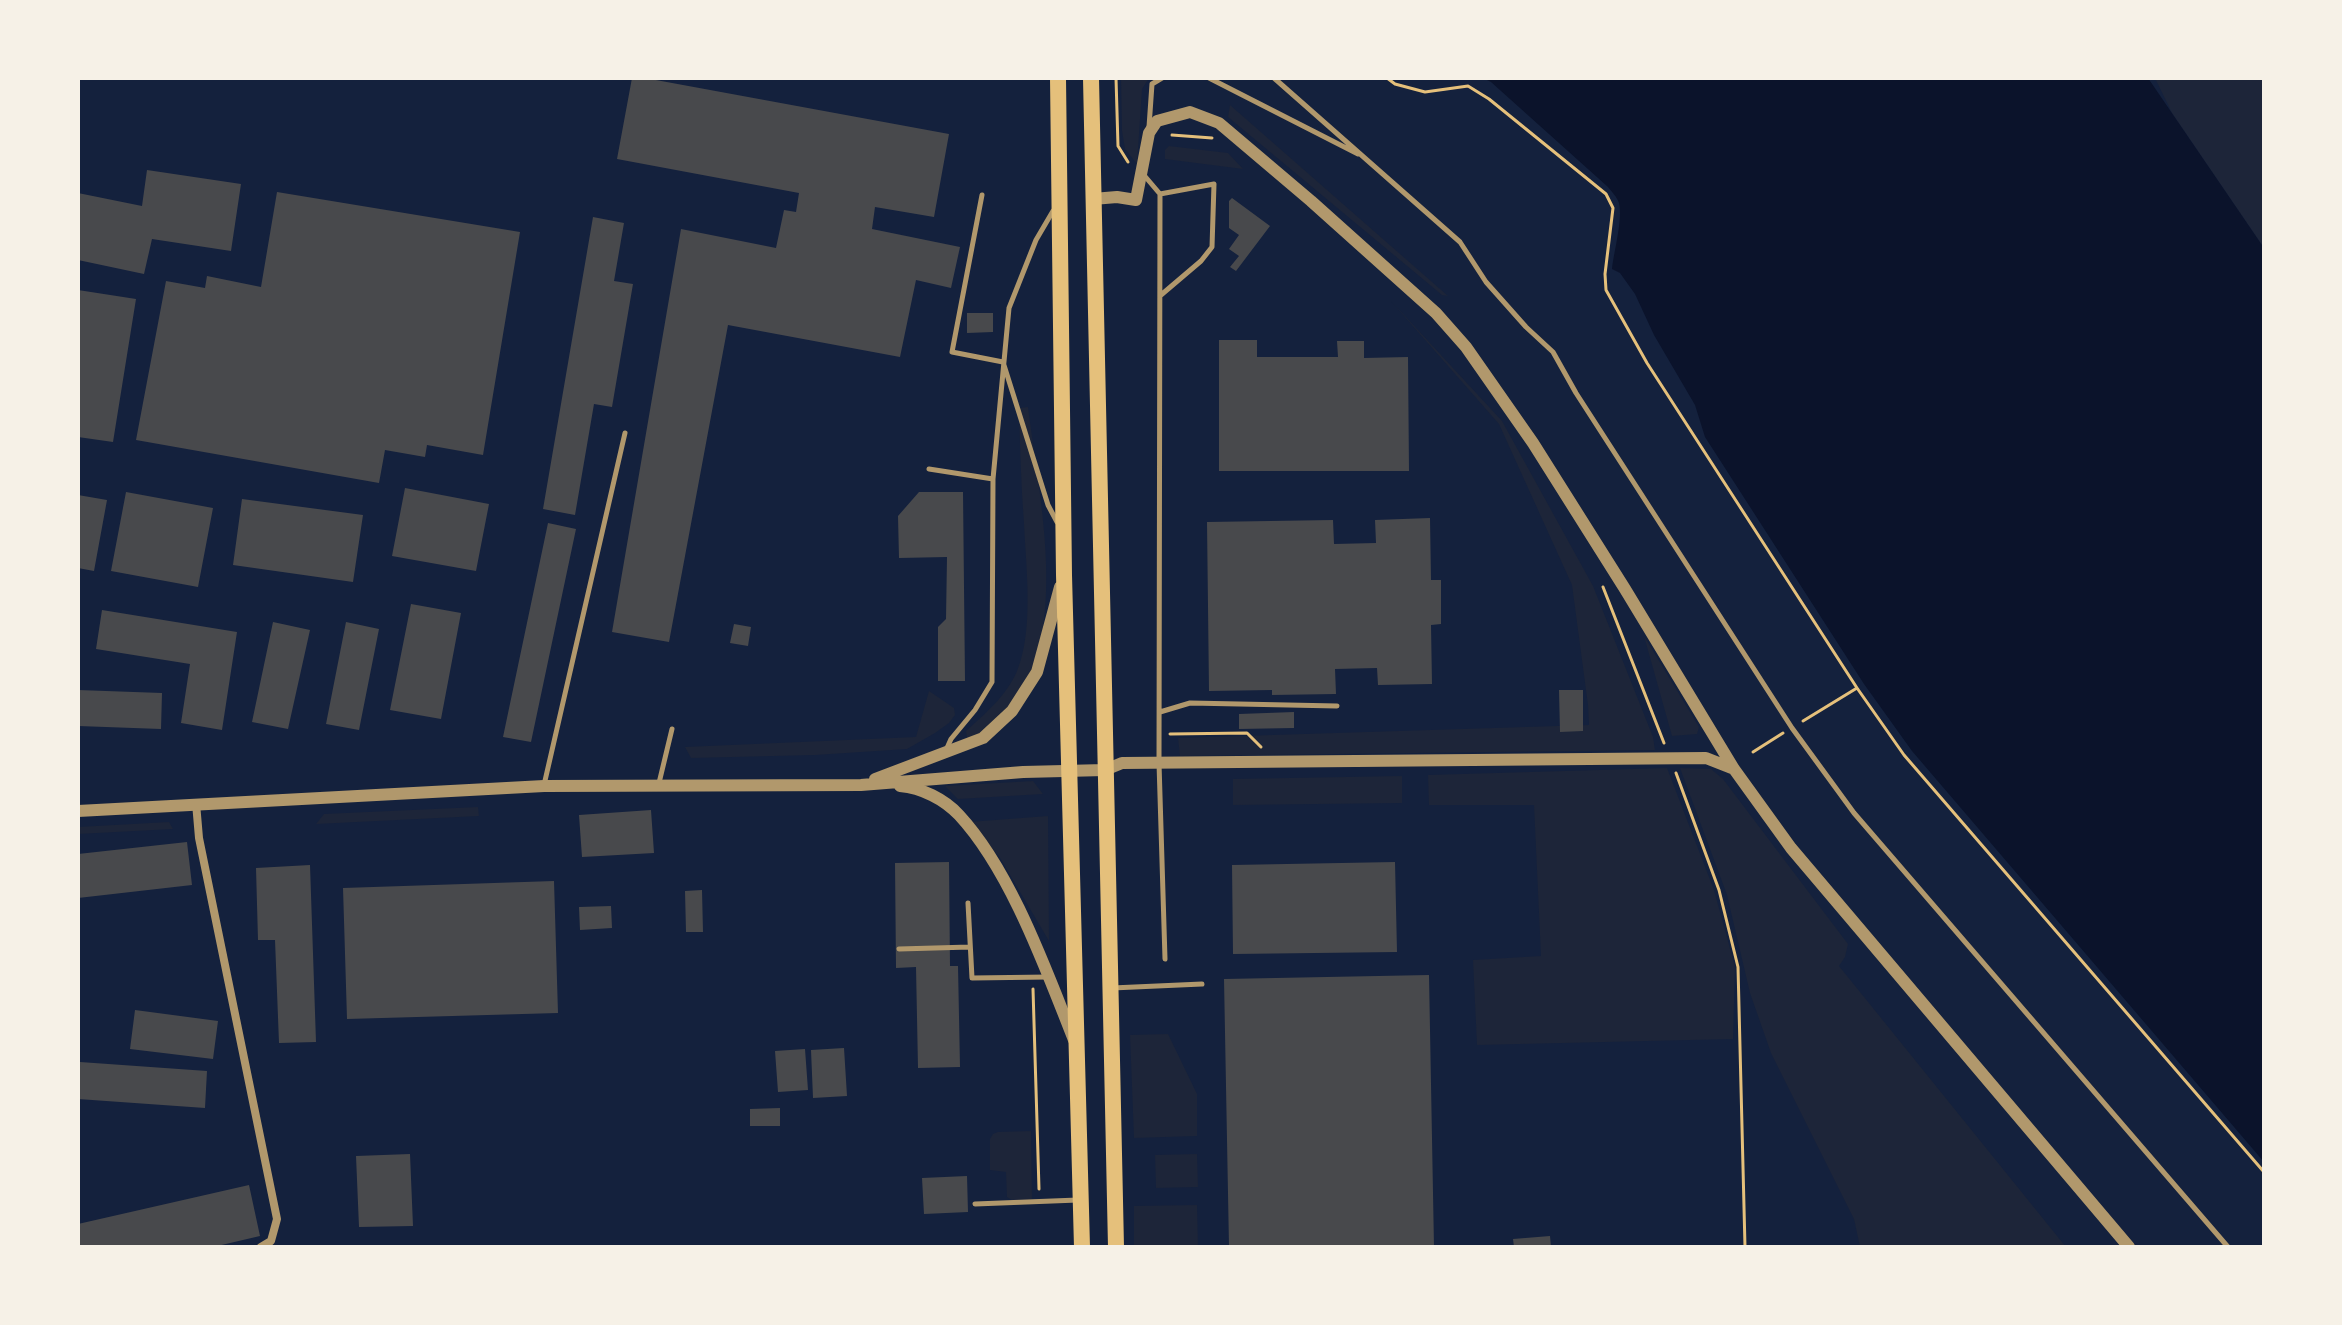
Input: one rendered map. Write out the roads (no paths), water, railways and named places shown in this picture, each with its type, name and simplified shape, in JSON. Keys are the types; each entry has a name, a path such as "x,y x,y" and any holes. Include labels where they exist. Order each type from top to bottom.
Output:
{"main road":[{"path":"1058,78 1063,533 1082,1247"},
{"path":"1091,78 1116,1247"}],"street":[{"path":"1093,199 1117,197 1136,200 1149,133 1157,121 1190,112 1219,123 1436,313 1466,347 1533,443 1734,769 1791,848 2129,1247"},
{"path":"861,785 983,738 1012,711 1037,672 1064,575"},
{"path":"861,785 1023,772 1105,770 1122,763 1706,758 1734,769"},
{"path":"78,811 544,786 905,786 933,794 959,814 990,857 1015,902 1049,977 1075,1045"},
{"path":"196,803 199,838 277,1219 271,1241 261,1247"}],"lane":[{"path":"1149,133 1152,84 1162,78"},
{"path":"1209,78 1366,158"},
{"path":"1274,78 1460,242 1486,282 1553,352 1576,393 1788,722 1854,813 2228,1247"},
{"path":"1142,173 1160,194 1159,763 1165,959"},
{"path":"1160,194 1214,184 1212,247 1201,261 1160,295"},
{"path":"982,195 952,352 1003,362"},
{"path":"945,751 992,682 993,479 1009,308 1036,240 1060,200"},
{"path":"1003,362 1048,505 1063,533"},
{"path":"544,786 625,433"},
{"path":"929,469 993,479"},
{"path":"1160,712 1190,703 1337,706"},
{"path":"658,786 672,729"},
{"path":"968,903 972,978 1049,977"},
{"path":"899,949 970,947"},
{"path":"1111,988 1202,984"},
{"path":"975,1204 1079,1200"}]}
